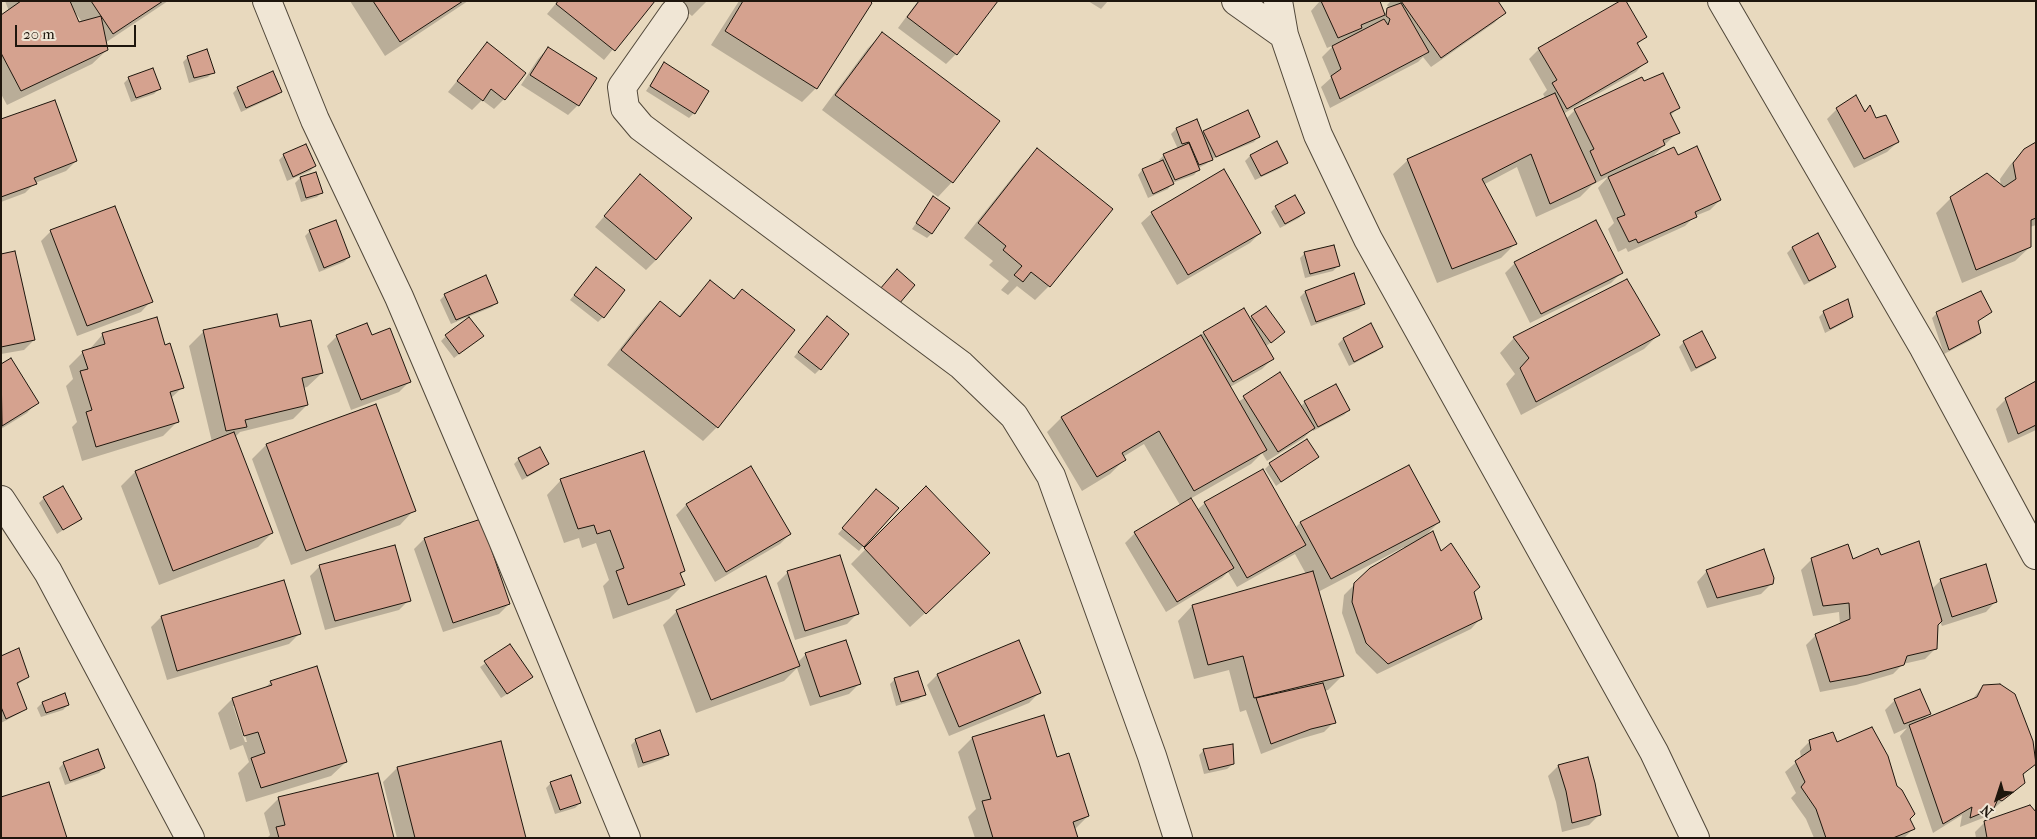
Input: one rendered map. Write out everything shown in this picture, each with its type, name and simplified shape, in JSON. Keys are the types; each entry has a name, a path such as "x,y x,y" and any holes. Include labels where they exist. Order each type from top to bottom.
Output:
{"street":[{"path":"267,1 315,120 400,297 626,838"},
{"path":"1236,1 1284,35"},
{"path":"1278,1 1284,35 1318,135 1368,239 1649,743 1695,838"},
{"path":"1722,1 1924,348 2036,555"},
{"path":"674,14 622,87 625,108 641,127 961,365 1014,416 1051,476 1152,756 1178,838"},
{"path":"1,500 48,572 190,838"}],"building":[{"path":"21,1 70,1 79,22 101,16 108,50 21,91 1,53 1,15"},
{"path":"91,1 163,1 113,34"},
{"path":"373,1 463,1 400,42"},
{"path":"558,1 655,1 615,51 556,4"},
{"path":"743,1 870,1 872,3 817,89 725,31"},
{"path":"919,1 998,1 957,55 907,17"},
{"path":"1321,1 1380,1 1385,15 1361,25 1362,28 1338,38"},
{"path":"1401,1 1498,1 1506,13 1441,58"},
{"path":"1620,1 1626,1 1647,37 1637,43 1648,62 1567,109 1552,83 1557,80 1538,48"},
{"path":"1401,3 1429,52 1340,99 1331,76 1341,69 1332,46 1384,19 1388,25 1390,19 1386,16 1387,8"},
{"path":"882,32 1000,121 953,183 835,95"},
{"path":"487,42 526,73 505,100 491,89 483,101 457,81"},
{"path":"548,47 597,78 579,106 530,75"},
{"path":"207,49 215,73 194,78 187,56"},
{"path":"664,62 709,91 695,114 650,86"},
{"path":"153,68 161,89 136,98 128,77"},
{"path":"273,71 282,92 246,108 237,87"},
{"path":"1663,73 1680,108 1670,113 1680,133 1663,140 1665,145 1601,176 1590,151 1594,149 1574,109 1642,77 1644,81"},
{"path":"1555,93 1596,182 1550,204 1531,154 1482,179 1517,244 1452,269 1407,159"},
{"path":"1856,95 1865,112 1870,105 1876,118 1886,115 1899,142 1864,159 1836,108"},
{"path":"55,100 77,161 34,178 37,184 1,197 1,119"},
{"path":"1248,110 1260,137 1216,157 1203,131"},
{"path":"1197,119 1213,160 1199,165 1189,142 1182,144 1176,128"},
{"path":"1277,141 1288,163 1261,176 1250,155"},
{"path":"2036,142 2036,218 2031,220 2031,247 1976,270 1950,197 1987,173 2004,187 2016,179 2013,163 2024,149"},
{"path":"1189,143 1200,170 1175,180 1163,154"},
{"path":"306,144 316,166 293,177 283,154"},
{"path":"1697,146 1721,200 1695,212 1697,217 1638,243 1636,239 1629,242 1617,218 1625,215 1608,177 1674,147 1678,155"},
{"path":"1037,148 1113,209 1050,287 1031,272 1023,282 1014,275 1022,266 1003,250 1006,246 978,223"},
{"path":"1163,160 1174,184 1153,194 1142,169"},
{"path":"1224,169 1261,233 1188,275 1151,212"},
{"path":"316,172 323,193 306,198 300,177"},
{"path":"640,174 692,218 656,260 604,216"},
{"path":"1295,195 1305,213 1285,224 1275,206"},
{"path":"933,196 950,208 932,234 916,223"},
{"path":"115,206 153,302 87,326 50,230"},
{"path":"336,220 350,257 324,268 309,230"},
{"path":"1596,220 1623,273 1541,314 1514,262"},
{"path":"1818,233 1836,267 1809,281 1792,247"},
{"path":"1334,245 1340,266 1310,274 1304,252"},
{"path":"15,251 35,340 1,347 1,254"},
{"path":"596,267 625,290 604,318 574,295"},
{"path":"897,269 915,285 899,304 880,289"},
{"path":"1354,273 1365,304 1316,322 1305,291"},
{"path":"486,275 498,303 456,320 444,294"},
{"path":"1627,279 1660,335 1536,402 1520,368 1529,358 1513,337"},
{"path":"710,280 734,299 742,289 795,330 718,428 621,350 660,301 680,317"},
{"path":"1981,291 1992,312 1978,321 1981,333 1949,350 1936,312"},
{"path":"1848,299 1853,317 1830,329 1823,311"},
{"path":"1266,306 1285,332 1271,343 1251,316"},
{"path":"1244,308 1274,359 1233,382 1203,332"},
{"path":"277,314 280,327 311,320 323,373 302,378 308,405 245,420 247,427 226,431 203,330"},
{"path":"827,316 849,334 821,370 798,352"},
{"path":"157,317 165,345 170,343 184,388 170,392 179,422 96,447 86,412 92,410 80,371 88,369 82,351 105,344 102,333"},
{"path":"469,317 484,336 459,354 445,335"},
{"path":"367,323 372,335 390,328 411,382 361,400 336,335"},
{"path":"1371,323 1383,347 1354,362 1343,338"},
{"path":"1702,331 1716,358 1696,368 1683,341"},
{"path":"1201,335 1267,450 1194,491 1159,431 1122,453 1126,460 1097,477 1061,417"},
{"path":"11,358 39,403 2,426 1,364"},
{"path":"1280,372 1315,428 1278,452 1243,396"},
{"path":"2036,381 2036,425 2018,434 2005,398"},
{"path":"1336,384 1350,410 1318,427 1304,401"},
{"path":"376,404 416,511 306,551 266,444"},
{"path":"234,432 273,533 173,571 135,471"},
{"path":"1307,439 1319,457 1281,482 1269,463"},
{"path":"540,447 549,464 527,476 518,458"},
{"path":"644,451 685,571 680,573 685,585 628,605 616,571 624,568 610,530 597,534 594,525 578,529 560,479"},
{"path":"1409,465 1440,522 1331,579 1300,522"},
{"path":"751,466 791,534 726,572 686,504"},
{"path":"1263,469 1306,545 1247,578 1204,502"},
{"path":"63,486 82,519 63,530 43,497"},
{"path":"926,486 990,553 926,614 864,548"},
{"path":"876,489 899,508 864,547 842,528"},
{"path":"1191,498 1234,568 1177,602 1134,532"},
{"path":"481,519 510,604 453,623 424,538"},
{"path":"1433,531 1441,551 1451,543 1480,587 1474,592 1482,619 1388,664 1366,643 1352,602 1354,583 1370,568"},
{"path":"1919,541 1942,621 1938,625 1937,649 1907,656 1904,665 1868,675 1830,682 1815,634 1850,619 1849,603 1823,606 1811,558 1848,544 1853,559 1878,548 1881,555"},
{"path":"395,545 411,601 335,621 319,565"},
{"path":"1764,549 1774,578 1773,584 1717,598 1706,570"},
{"path":"840,555 859,614 805,631 787,571"},
{"path":"1986,564 1997,602 1952,617 1940,579"},
{"path":"1313,571 1344,676 1254,698 1243,656 1208,665 1192,605"},
{"path":"766,576 800,666 711,700 676,610"},
{"path":"284,580 301,634 177,671 161,616"},
{"path":"846,640 861,684 820,697 805,653"},
{"path":"1019,640 1041,693 959,727 937,674"},
{"path":"510,644 533,677 507,694 484,661"},
{"path":"19,648 29,677 17,683 27,709 6,719 1,707 1,656"},
{"path":"317,666 347,762 261,788 251,758 265,753 258,732 244,736 232,698 272,685 270,681"},
{"path":"918,671 926,695 901,702 894,678"},
{"path":"1323,683 1336,723 1311,729 1271,744 1256,698"},
{"path":"2000,684 2015,694 2033,741 2036,764 2023,774 2025,783 2002,801 1998,799 1994,808 1970,818 1972,807 1943,824 1909,725 1977,697 1983,685"},
{"path":"1920,689 1931,714 1904,724 1894,699"},
{"path":"65,693 69,705 46,713 42,702"},
{"path":"1044,715 1057,757 1069,753 1089,816 1073,822 1078,838 993,838 982,801 991,799 972,737"},
{"path":"1872,727 1888,756 1897,786 1902,790 1915,814 1910,819 1915,829 1893,838 1826,838 1816,809 1801,787 1805,782 1795,761 1811,750 1809,740 1833,732 1837,742"},
{"path":"660,730 669,755 643,763 635,739"},
{"path":"501,741 526,838 415,838 397,767"},
{"path":"1233,744 1234,764 1209,770 1203,749"},
{"path":"98,749 105,768 70,781 63,762"},
{"path":"1588,757 1601,815 1572,823 1566,791 1558,765"},
{"path":"378,773 394,838 279,838 276,827 285,825 278,797"},
{"path":"571,775 581,803 560,810 550,782"},
{"path":"49,782 67,838 1,838 1,797"},
{"path":"2030,805 2036,812 2036,838 1987,838 1984,821"}]}
